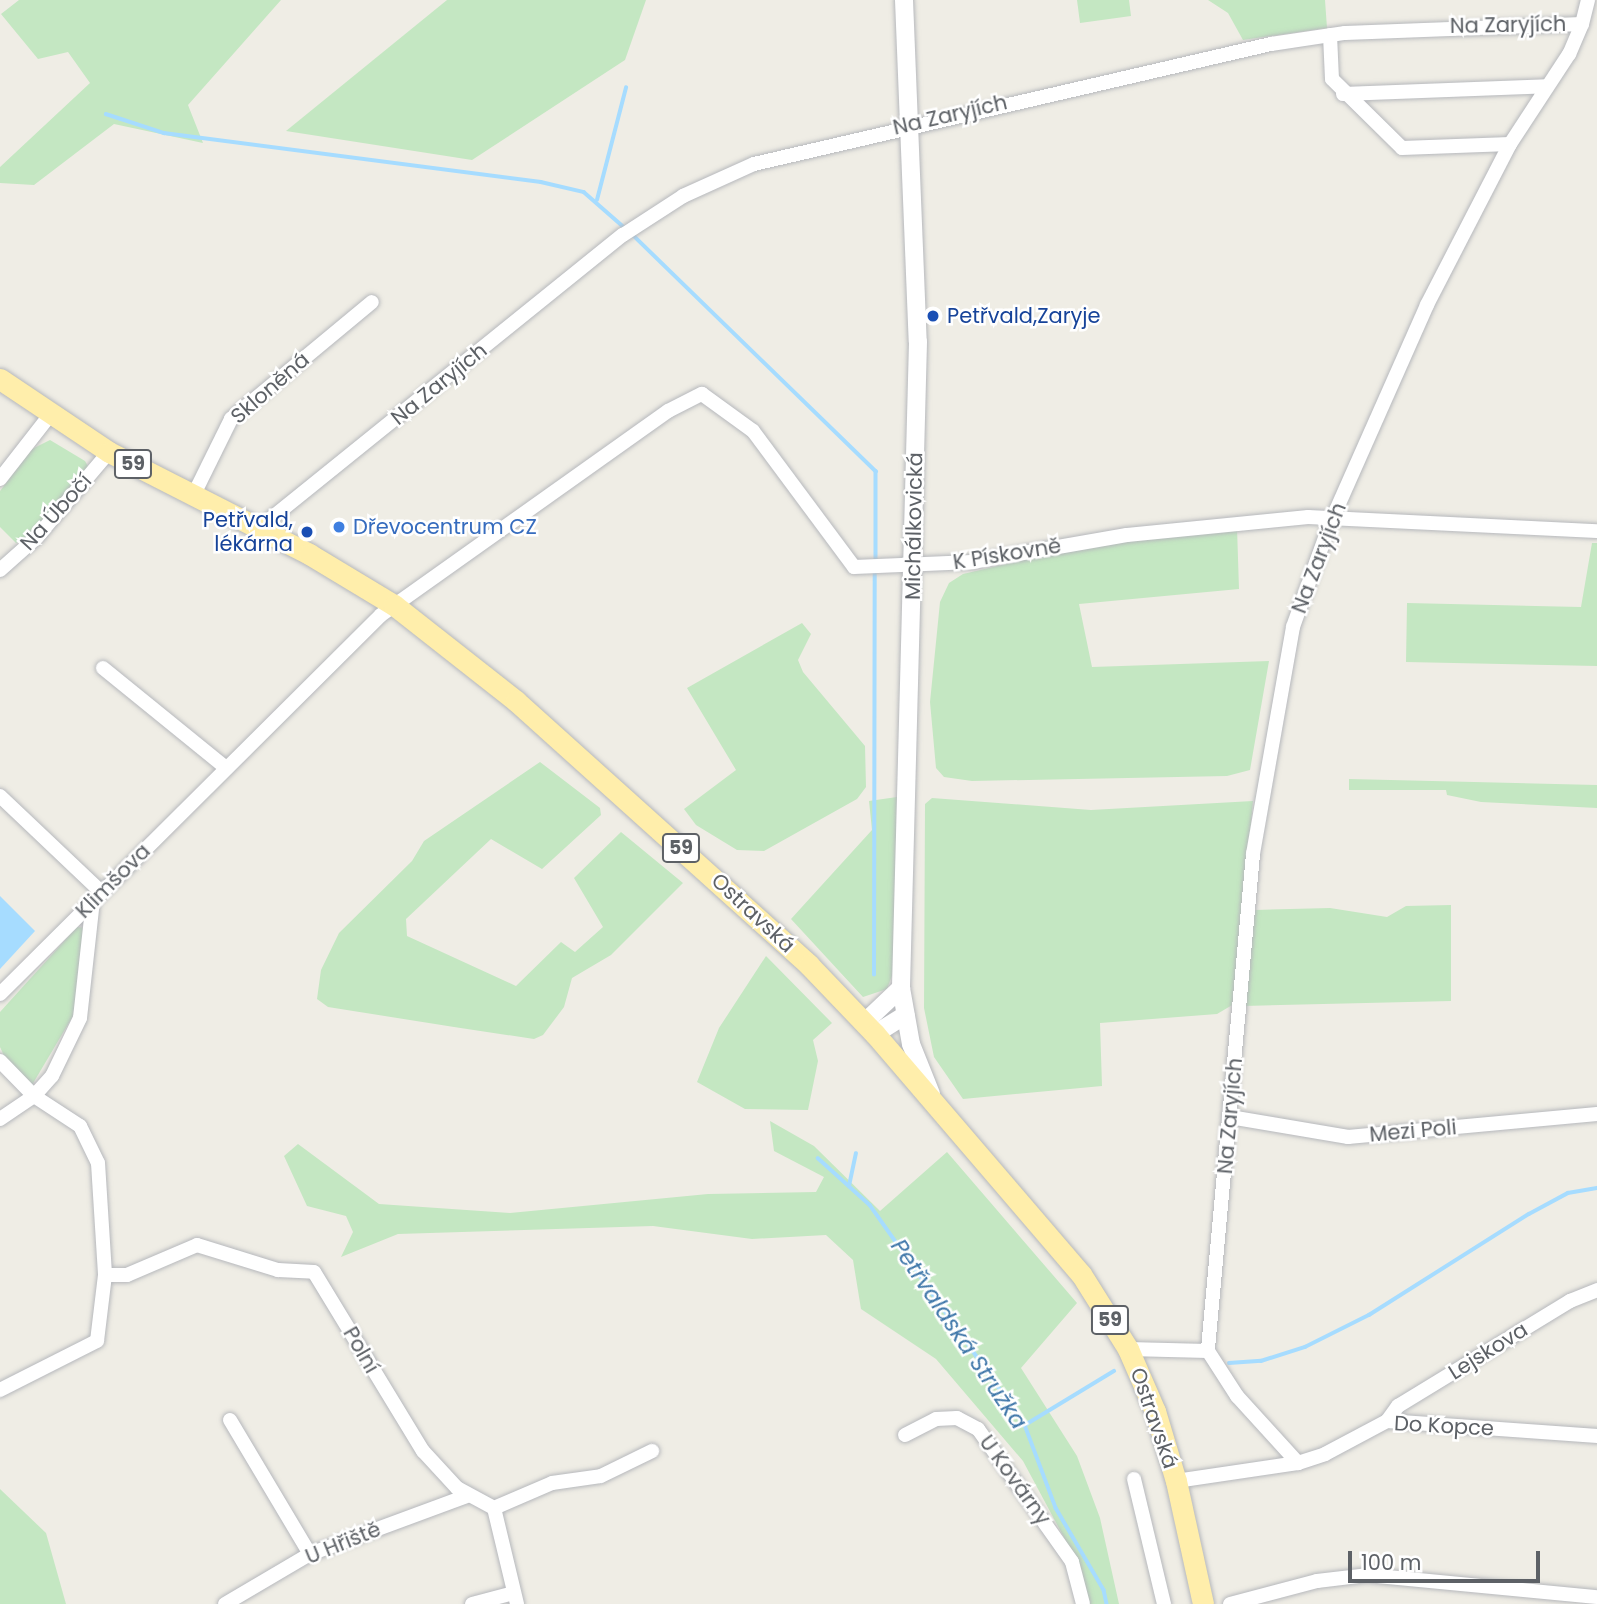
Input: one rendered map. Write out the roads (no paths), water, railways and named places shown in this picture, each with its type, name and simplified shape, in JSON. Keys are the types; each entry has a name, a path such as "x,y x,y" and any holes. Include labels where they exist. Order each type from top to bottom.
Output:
{"main road":[{"name":"Ostravská","path":"0,379 109,452 194,494 394,605 516,701 741,901 870,1028 1081,1273 1128,1349 1155,1411 1176,1481 1203,1604"}],"street":[{"name":"Michálkovická","path":"904,0 918,329 901,988 905,1015 934,1101"},
{"path":"1582,23 1588,0"},
{"name":"Na Zaryjích","path":"258,529 623,235 683,196 754,164 911,123 1198,57 1330,35 1582,23"},
{"name":"Na Zaryjích","path":"1208,1351 1256,841 1293,627 1334,517 1427,305 1510,144 1547,86 1582,23"},
{"path":"1330,35 1332,79 1343,94 1402,148 1510,144"},
{"path":"1343,94 1547,86"},
{"name":"Skloněná","path":"194,494 231,419 372,302"},
{"name":"K Pískovně","path":"394,605 668,411 702,394 753,431 854,567 913,567 1207,525 1334,517 1360,523 1597,531"},
{"path":"0,479 50,415"},
{"name":"Na Úbočí","path":"0,570 37,537 109,452"},
{"name":"Klimšova","path":"0,994 225,766 394,605"},
{"path":"103,668 225,766"},
{"path":"0,796 97,896 79,1018 52,1076 34,1096 0,1119"},
{"path":"870,1028 901,988"},
{"path":"870,1028 905,1015"},
{"path":"0,1060 34,1096 79,1126 99,1163 105,1275 97,1341 0,1390"},
{"name":"Mezi Poli","path":"1230,1117 1348,1137 1597,1114"},
{"name":"Polní","path":"105,1275 127,1275 197,1245 278,1270 314,1272 423,1451 467,1496 494,1508"},
{"name":"Lejskova","path":"1387,1422 1398,1406 1570,1301 1597,1290"},
{"path":"1128,1349 1208,1351 1237,1396 1297,1463"},
{"name":"U Kovárny","path":"905,1435 936,1419 957,1418 978,1429 1072,1562 1083,1604"},
{"path":"230,1420 310,1554"},
{"name":"Do Kopce","path":"1176,1481 1297,1463 1387,1422 1597,1436"},
{"path":"472,1604 516,1598 494,1508 552,1483 601,1476 652,1451"},
{"path":"1134,1479 1164,1604"},
{"name":"U Hřiště","path":"225,1604 310,1554 467,1496"},
{"path":"1230,1604 1317,1581 1367,1575 1597,1597"}],"water":[{"path":"0,896 35,931 0,969"}],"waterway":[{"path":"597,200 626,88"},
{"path":"106,114 164,133 541,182 584,192 625,228"},
{"path":"631,233 876,471 876,563"},
{"path":"874,975 875,571"},
{"path":"849,1186 856,1154"},
{"name":"Petřvaldská Stružka","path":"818,1158 870,1205 1025,1425 1056,1508 1104,1590 1107,1604"},
{"path":"1229,1363 1261,1361 1305,1347 1369,1315 1529,1214 1568,1193 1597,1188"},
{"path":"1025,1425 1114,1371"}],"place":[{"name":"Petřvald,Zaryje","path":"933,316"},
{"name":"Dřevocentrum CZ","path":"339,527"},
{"name":"Petřvald, lékárna","path":"307,532"}]}
